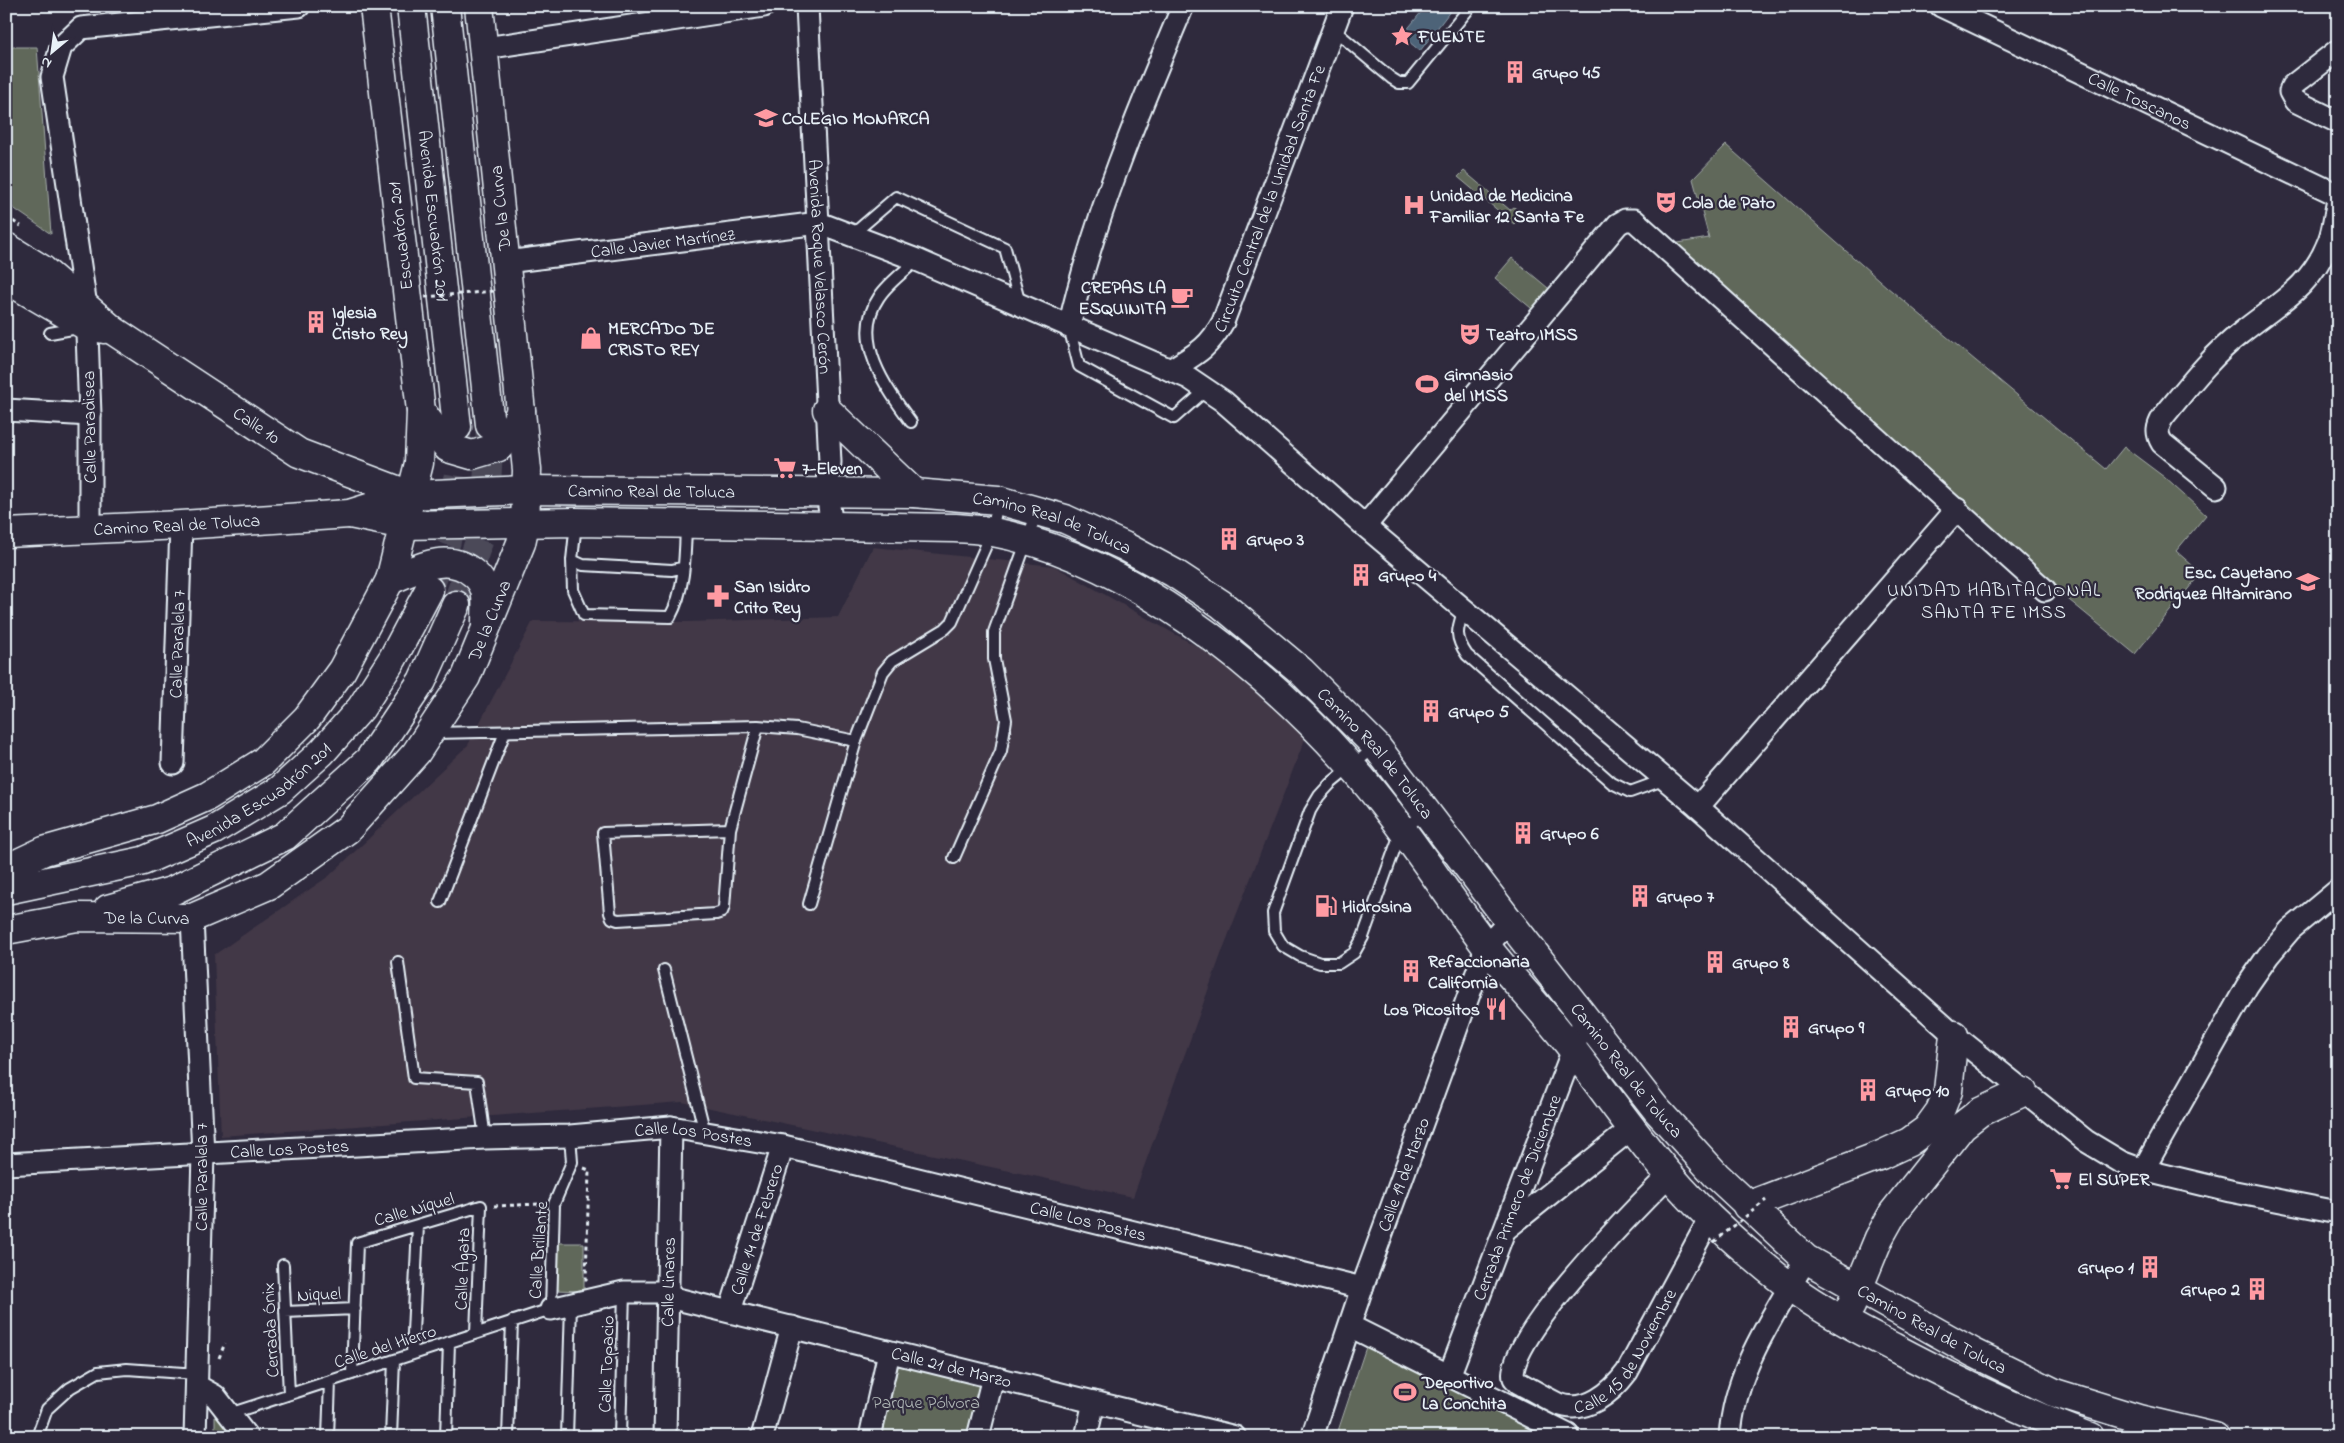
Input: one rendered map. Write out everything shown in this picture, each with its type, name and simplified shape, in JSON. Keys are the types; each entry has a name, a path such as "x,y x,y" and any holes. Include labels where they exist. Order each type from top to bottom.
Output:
{"main road":[{"name":"Escuadrón 201","path":"374,6 421,411 419,463 410,495"},
{"name":"Avenida Escuadrón 201","path":"411,6 457,427"},
{"name":"Avenida Escuadrón 201","path":"446,6 490,425"},
{"name":"De la Curva","path":"6,930 77,917 192,918 269,885 348,829 416,753 466,677 521,543 525,524 527,470 485,48 479,6"},
{"path":"6,247 43,270 86,316"},
{"path":"6,280 86,316"},
{"name":"Calle 10","path":"86,316 114,331 299,453 410,495"},
{"path":"421,411 448,448 472,455 499,447 513,428 521,410"},
{"path":"827,410 914,493"},
{"name":"Camino Real de Toluca","path":"6,533 181,526 349,514 410,495 526,490 914,493 998,500 1065,519 1124,546 1174,573 1221,604 1295,665 1376,746 1509,921 1656,1108 1716,1175 1756,1203 1806,1259 1974,1354 2055,1392 2139,1419 2215,1437"},
{"path":"6,869 44,851 157,819 208,796 262,762 307,718 342,670 390,580 410,495"},
{"name":"Camino Real de Toluca","path":"349,514 404,525 576,522 956,528 992,532 1054,549 1115,577 1158,601 1202,630 1267,684 1351,767 1487,946 1574,1052 1631,1129 1689,1195 1712,1230 1790,1287 1845,1322 1961,1383 2043,1420 2090,1437"},
{"path":"390,580 438,563 459,564 468,568 478,576 484,588 486,597 486,632"},
{"path":"1158,601 1174,573"},
{"name":"Avenida Escuadrón 201","path":"6,890 144,861 214,830 280,790 322,752 361,708 393,658 429,590"},
{"path":"77,917 172,891 285,836 369,760 422,681 456,605"},
{"path":"1756,1203 1881,1155 1909,1142 1927,1129 1940,1111 1948,1091 1954,1035"},
{"path":"1845,1322 1879,1238 1894,1214 1962,1126 1980,1112 2023,1092"},
{"path":"1689,1195 1716,1175"}],"street":[{"name":"Calle Paradisea","path":"90,529 90,415 86,316 52,77 61,47 81,28 257,8 299,6"},
{"path":"485,48 764,6"},
{"name":"Avenida Roque Velasco Cerón","path":"807,6 830,462 828,492 832,527"},
{"path":"1069,327 1084,263 1154,77 1183,6"},
{"name":"Circuito Central de la Unidad Santa Fe","path":"1170,370 1213,340 1223,322 1342,6"},
{"name":"Calle Toscanos","path":"1941,6 2338,195"},
{"path":"2338,50 2292,86 2290,92 2295,101 2338,122"},
{"path":"2216,487 2162,443 2157,435 2158,426 2163,417 2212,359 2240,333 2294,293 2315,271 2330,240 2338,200"},
{"path":"1365,526 1618,224 1625,220 1634,220 1641,224 2046,590"},
{"path":"819,223 853,234 1020,304 1170,370 1207,389 1224,401 1365,526 1698,806 1954,1035 2023,1092 2105,1153 2143,1170 2230,1191 2338,1212"},
{"name":"Calle Javier Martínez","path":"506,262 819,223"},
{"path":"6,410 90,415"},
{"path":"1698,806 1957,509"},
{"name":"Calle Paralela 7","path":"173,763 181,526"},
{"path":"2143,1170 2247,986 2268,956 2290,930 2338,890"},
{"name":"Calle Paralela 7","path":"192,918 203,1154 195,1437"},
{"name":"Calle 19 de Marzo","path":"1312,1437 1362,1288 1487,946 1509,921"},
{"name":"Cerrada Primero de Diciembre","path":"1449,1376 1586,1018"},
{"name":"Calle Los Postes","path":"6,1164 485,1138 570,1136 671,1127 782,1146 1362,1288"},
{"name":"Calle Linares","path":"666,1437 670,1295 671,1127"},
{"path":"1506,1229 1631,1129"},
{"name":"Calle 14 de Febrero","path":"730,1311 782,1146"},
{"name":"Calle 15 de Noviembre","path":"1670,1174 1612,1232 1560,1293 1513,1365 1514,1378 1519,1383 1560,1404 1579,1406 1600,1399 1616,1388 1712,1230"},
{"path":"1730,1437 1731,1413 1744,1372 1761,1337 1806,1259"},
{"name":"Calle 21 de Marzo","path":"551,1309 624,1292 670,1295 1094,1402 1195,1432 1235,1437"},
{"path":"1350,1326 1568,1435"},
{"path":"762,1437 792,1327"},
{"path":"870,1437 890,1352"},
{"path":"978,1437 993,1377"},
{"path":"197,1380 215,1396 247,1437"},
{"path":"1086,1437 1094,1402"}],"lane":[{"path":"1333,29 1391,78 1400,83 1408,83 1471,6"},
{"path":"853,234 896,197 1004,248 1020,304"},
{"path":"911,422 885,386 871,354 869,322 878,297 917,260"},
{"path":"50,333 86,316"},
{"path":"1069,327 1078,366 1174,418 1207,389"},
{"path":"809,904 856,741 882,672 892,662 945,630 952,622 992,532 998,500"},
{"path":"954,858 1001,751 1005,736 1006,720 994,659 994,632 1038,511"},
{"path":"576,522 572,560 573,590 584,615 670,617 677,604 684,567 686,524"},
{"path":"572,560 583,565 672,570 684,567"},
{"path":"1464,609 1457,630 1458,642 1467,655 1612,783 1630,792 1666,779"},
{"path":"430,733 758,726 797,729 856,741"},
{"path":"730,829 602,833 612,918 618,920 722,912 724,907 730,829 758,726"},
{"path":"440,902 505,732"},
{"path":"1376,746 1330,784 1310,811 1273,912 1274,931 1284,946 1300,956 1320,963 1339,963 1354,953 1363,937 1401,831 1426,812"},
{"path":"398,962 414,1078 477,1082 485,1138"},
{"path":"664,970 705,1132"},
{"name":"Calle Brillante","path":"551,1309 554,1204 572,1162 570,1136"},
{"name":"Calle Níquel","path":"355,1309 357,1243 481,1206"},
{"name":"Calle Ágata","path":"476,1333 481,1206"},
{"path":"412,1354 418,1226"},
{"name":"Cerrada Ónix","path":"283,1265 289,1394"},
{"name":"Calle Topacio","path":"620,1437 624,1292"},
{"path":"567,1437 578,1303"},
{"path":"352,1374 355,1309"},
{"name":"Niquel","path":"285,1312 355,1309"},
{"name":"Calle del Hierro","path":"229,1414 551,1309"},
{"path":"508,1437 512,1321"},
{"path":"446,1437 449,1342"},
{"path":"391,1437 394,1360"},
{"path":"37,1437 47,1409 70,1388 98,1372 127,1370 197,1380"},
{"path":"328,1437 330,1381"}],"path":[{"path":"424,297 495,291"},
{"path":"572,1162 589,1170 578,1303"},
{"path":"1712,1230 1756,1203"},
{"path":"481,1206 554,1204"}],"shaded area":[{"path":"873,547 1054,566 1205,651 1312,721 1223,949 1133,1197 682,1102 221,1136 214,955 329,876 468,745 533,621 688,622 838,617"}],"green space":[{"path":"6,47 37,47 51,234 6,203"},
{"path":"1726,145 1887,287 2106,469 2124,447 2164,477 2206,515 2176,551 2201,573 2135,654 2069,600 1672,255 1678,243 1709,238 1693,179"},
{"path":"1464,171 1510,210 1514,207 1522,214 1514,224 1458,177"},
{"path":"1512,258 1554,293 1537,313 1495,278"},
{"path":"556,1243 584,1243 584,1291 555,1290"},
{"name":"Deportivo La Conchita","path":"1366,1347 1553,1437 1336,1437"},
{"name":"Parque Pólvora","path":"900,1359 986,1379 970,1437 881,1437"},
{"path":"215,1402 242,1437 215,1437"}],"water":[{"path":"1426,6 1454,6 1420,51 1402,36"}],"tunnel":[{"path":"456,605 485,525 490,427"},
{"path":"431,584 447,541 458,474 457,428"}],"place":[{"name":"FUENTE","path":"1402,36"},
{"name":"Grupo 45","path":"1515,72"},
{"name":"COLEGIO MONARCA","path":"766,118"},
{"name":"Cola de Pato","path":"1666,202"},
{"name":"Unidad de Medicina Familiar 12 Santa Fe","path":"1414,205"},
{"name":"CREPAS LA ESQUINITA","path":"1182,297"},
{"name":"Iglesia Cristo Rey","path":"316,322"},
{"name":"Teatro IMSS","path":"1470,334"},
{"name":"MERCADO DE CRISTO REY","path":"591,338"},
{"name":"Gimnasio del IMSS","path":"1427,384"},
{"name":"7-Eleven","path":"785,468"},
{"name":"Grupo 3","path":"1229,539"},
{"name":"Grupo 4","path":"1361,575"},
{"name":"Esc. Cayetano Rodriguez Altamirano","path":"2308,582"},
{"name":"San Isidro Crito Rey","path":"718,596"},
{"name":"Grupo 5","path":"1431,711"},
{"name":"Grupo 6","path":"1523,833"},
{"name":"Grupo 7","path":"1640,896"},
{"name":"Hidrosina","path":"1326,906"},
{"name":"Grupo 8","path":"1715,962"},
{"name":"Refaccionaria California","path":"1411,971"},
{"name":"Los Picositos","path":"1496,1009"},
{"name":"Grupo 9","path":"1791,1027"},
{"name":"Grupo 10","path":"1868,1090"},
{"name":"El SUPER","path":"2061,1179"},
{"name":"Grupo 1","path":"2150,1267"},
{"name":"Grupo 2","path":"2257,1289"},
{"name":"Deportivo La Conchita","path":"1405,1392"}],"district":[{"name":"UNIDAD HABITACIONAL SANTA FE IMSS","path":"1994,600"}]}
